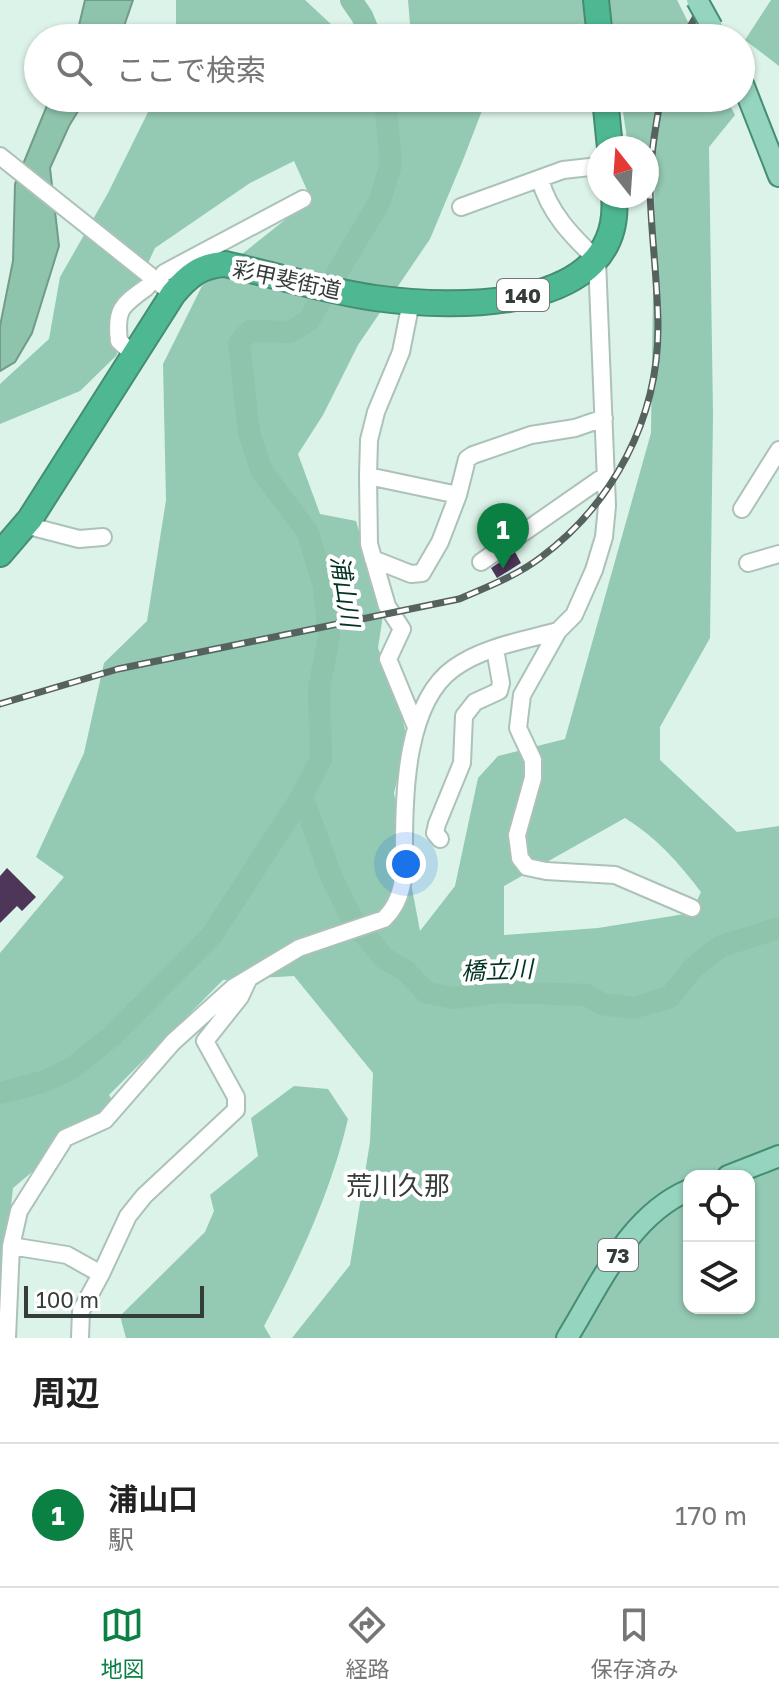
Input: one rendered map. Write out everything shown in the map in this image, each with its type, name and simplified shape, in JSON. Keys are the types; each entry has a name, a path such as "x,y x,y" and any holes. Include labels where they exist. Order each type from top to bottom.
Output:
{"highway":[{"path":"596,0 599,24"},
{"path":"606,112 609,136"},
{"path":"597,260 611,230 613,208"},
{"name":"彩甲斐街道","path":"10,536 134,355 168,283 213,265 225,264 371,298 460,303 526,295 572,281 597,260"}],"main road":[{"path":"697,0 710,24"},
{"path":"754,112 779,176"},
{"path":"743,1170 779,1156"},
{"name":"73","path":"567,1338 639,1225 683,1194"}],"street":[{"path":"0,156 113,246 168,283 303,199"},
{"path":"461,207 563,170 587,167"},
{"path":"540,179 544,196 567,231 597,260 607,506 600,548 574,615 558,631 522,695 518,728 533,760 533,778 517,835 520,858 527,867 546,871 615,875 692,908"},
{"path":"134,355 119,341 116,320 127,302 147,287"},
{"path":"411,302 401,352 376,412 369,440 368,476 369,544 387,606 402,629 388,659 416,727"},
{"path":"373,559 411,574 422,573 440,542 458,495 467,459 531,435 575,428 604,418"},
{"path":"742,509 779,450"},
{"path":"481,562 606,475"},
{"path":"368,476 458,495"},
{"path":"10,536 103,537"},
{"path":"748,563 779,554"},
{"path":"7,1338 11,1246 19,1211 65,1138 105,1120 173,1042 234,987 299,948 384,919 394,909 403,885 405,790 416,727 438,683 455,667 495,649 558,631"},
{"path":"440,839 435,833 437,824 462,763 464,716 475,702 499,691 501,683 495,649"},
{"path":"80,1338 81,1311 128,1216 144,1196 236,1110 236,1097 205,1041 240,997 249,978"},
{"path":"11,1246 67,1255 101,1274"}],"shaded area":[{"path":"85,0 133,0 125,24 79,24"},
{"path":"176,0 305,0 331,24 176,24"},
{"path":"408,0 677,0 689,24 410,24"},
{"path":"771,0 779,0 779,66 755,48 755,25"},
{"path":"44,112 78,112 50,168 59,246 32,333 15,362 0,371 0,326 13,261 15,184"},
{"path":"148,112 481,112 430,239 358,345 323,415 298,454 320,514 356,521 383,615 378,648 400,707 407,739 394,793 420,931 455,886 478,778 498,756 565,739 651,433 654,208 659,208 659,136 627,136 623,112 733,112 735,115 709,147 713,415 710,638 660,727 660,760 737,832 779,826 779,1338 292,1338 350,1265 370,1142 373,1073 294,976 223,980 109,1095 114,1103 13,1188 0,1307 0,953 64,877 36,857 84,753 104,663 147,621 166,500 163,364 202,286 311,199 294,161 250,183 155,248 115,335 117,355 80,391 0,424 0,384 49,339 60,277 108,193","holes":["625,818 666,851 701,892 691,913 598,928 504,935 504,886"]},
{"path":"294,1086 328,1089 348,1119 333,1173 313,1226 264,1326 271,1338 126,1338 120,1316 205,1232 214,1211 210,1195 258,1156 251,1118"}],"building":[{"path":"515,552 521,563 497,578 491,568"},
{"path":"7,868 36,897 22,911 17,906 0,923 0,876"}],"waterway":[{"name":"浦山川","path":"351,0 365,24"},
{"name":"浦山川","path":"0,1093 42,1082 71,1069 112,1036 212,935 302,796 321,759 319,688 329,637 324,586 308,533 261,470 249,432 239,343 250,331 290,332 309,320 380,201 391,164 386,112"},
{"name":"橋立川","path":"302,796 331,876 353,921 384,958 406,971 427,993 454,998 498,992 587,995 602,1004 633,1008 670,997 693,968 721,946 779,928"}],"railway":[{"path":"691,24 706,0"},
{"path":"0,704 118,669 459,599 521,570 566,536 589,512 626,457 650,395 658,328 650,177 659,112"}],"place":[{"name":"浦山口","path":"503,569"}],"district":[{"name":"荒川久那","path":"398,1185"}]}
